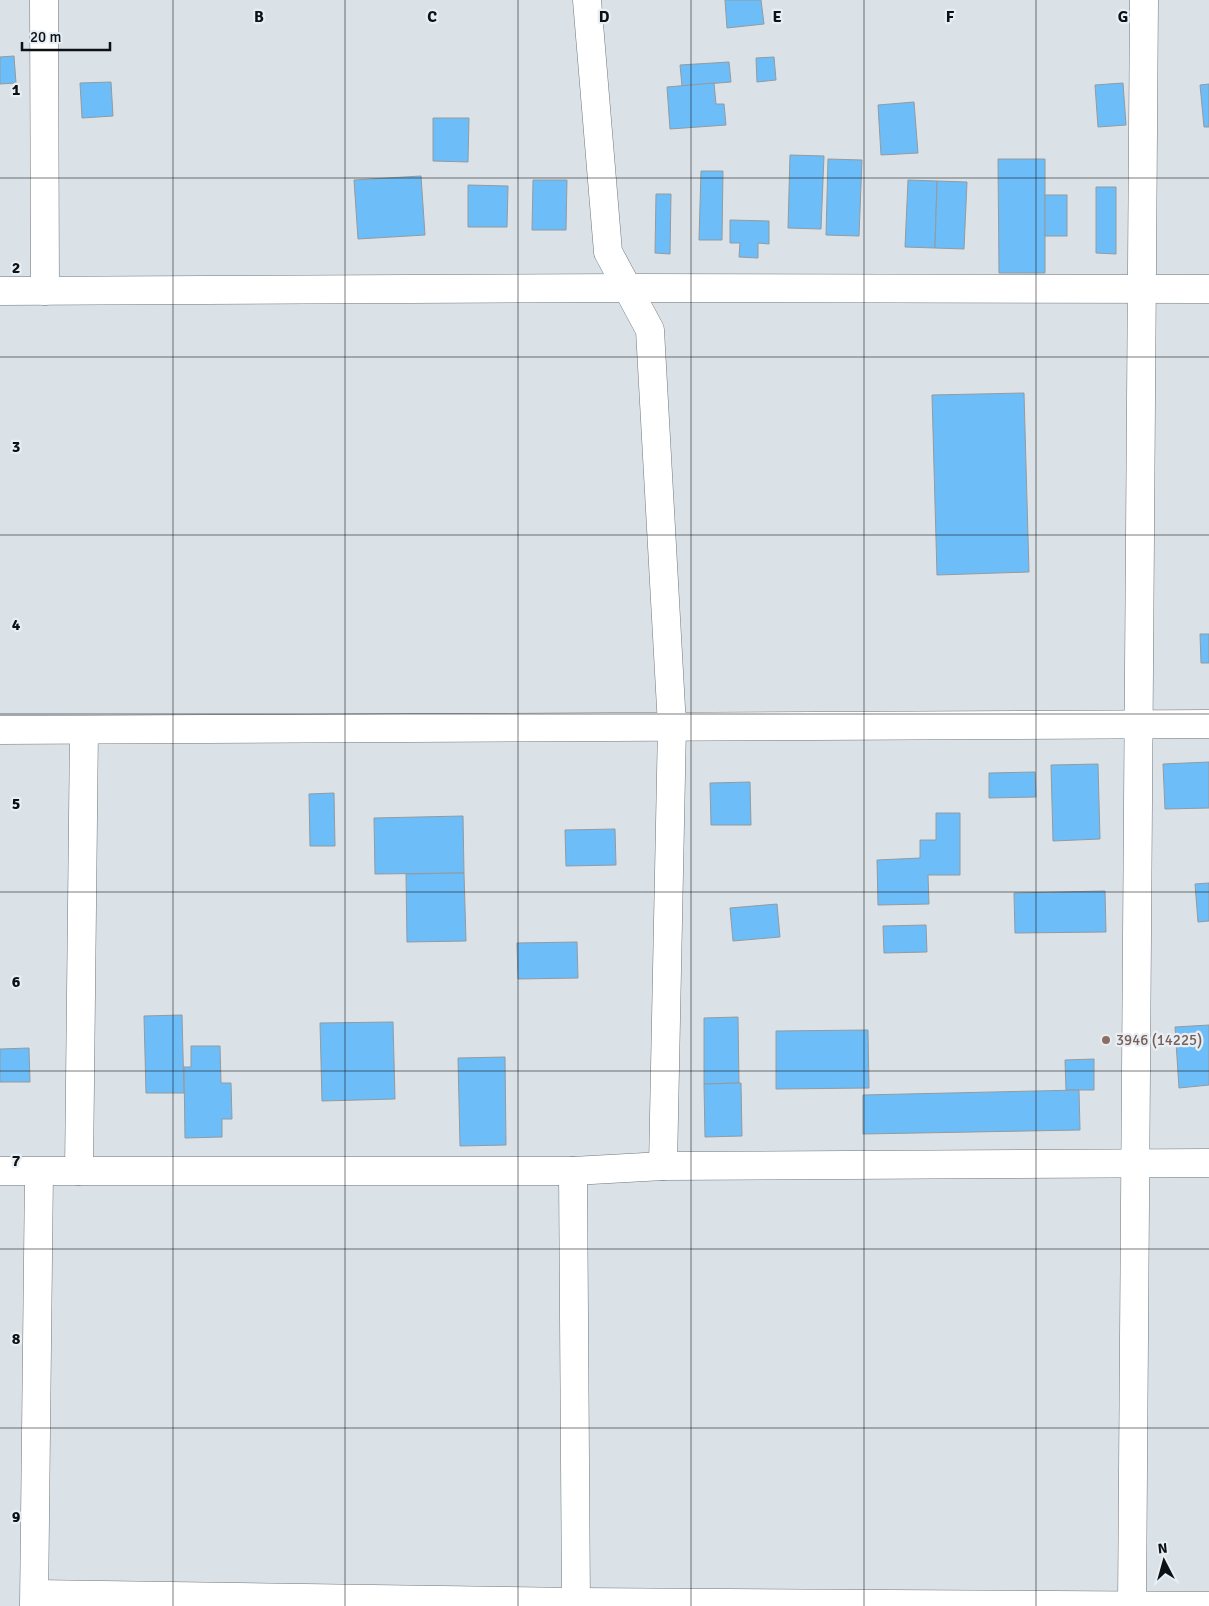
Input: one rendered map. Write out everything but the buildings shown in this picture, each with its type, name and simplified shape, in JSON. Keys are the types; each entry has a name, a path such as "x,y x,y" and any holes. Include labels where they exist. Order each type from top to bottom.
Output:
{"street":[{"path":"44,0 44,291"},
{"path":"587,0 608,252 630,288 650,330 672,726 663,1166"},
{"path":"1132,1606 1144,0"},
{"path":"0,291 630,288 1209,289"},
{"path":"0,730 1209,724"},
{"path":"79,1171 84,730"},
{"path":"0,1171 574,1171 663,1166 1209,1163"},
{"path":"574,1171 576,1604"},
{"path":"39,1172 34,1600 1209,1606"}],"place":[{"name":"3946 (14225)","path":"1106,1040"}]}
